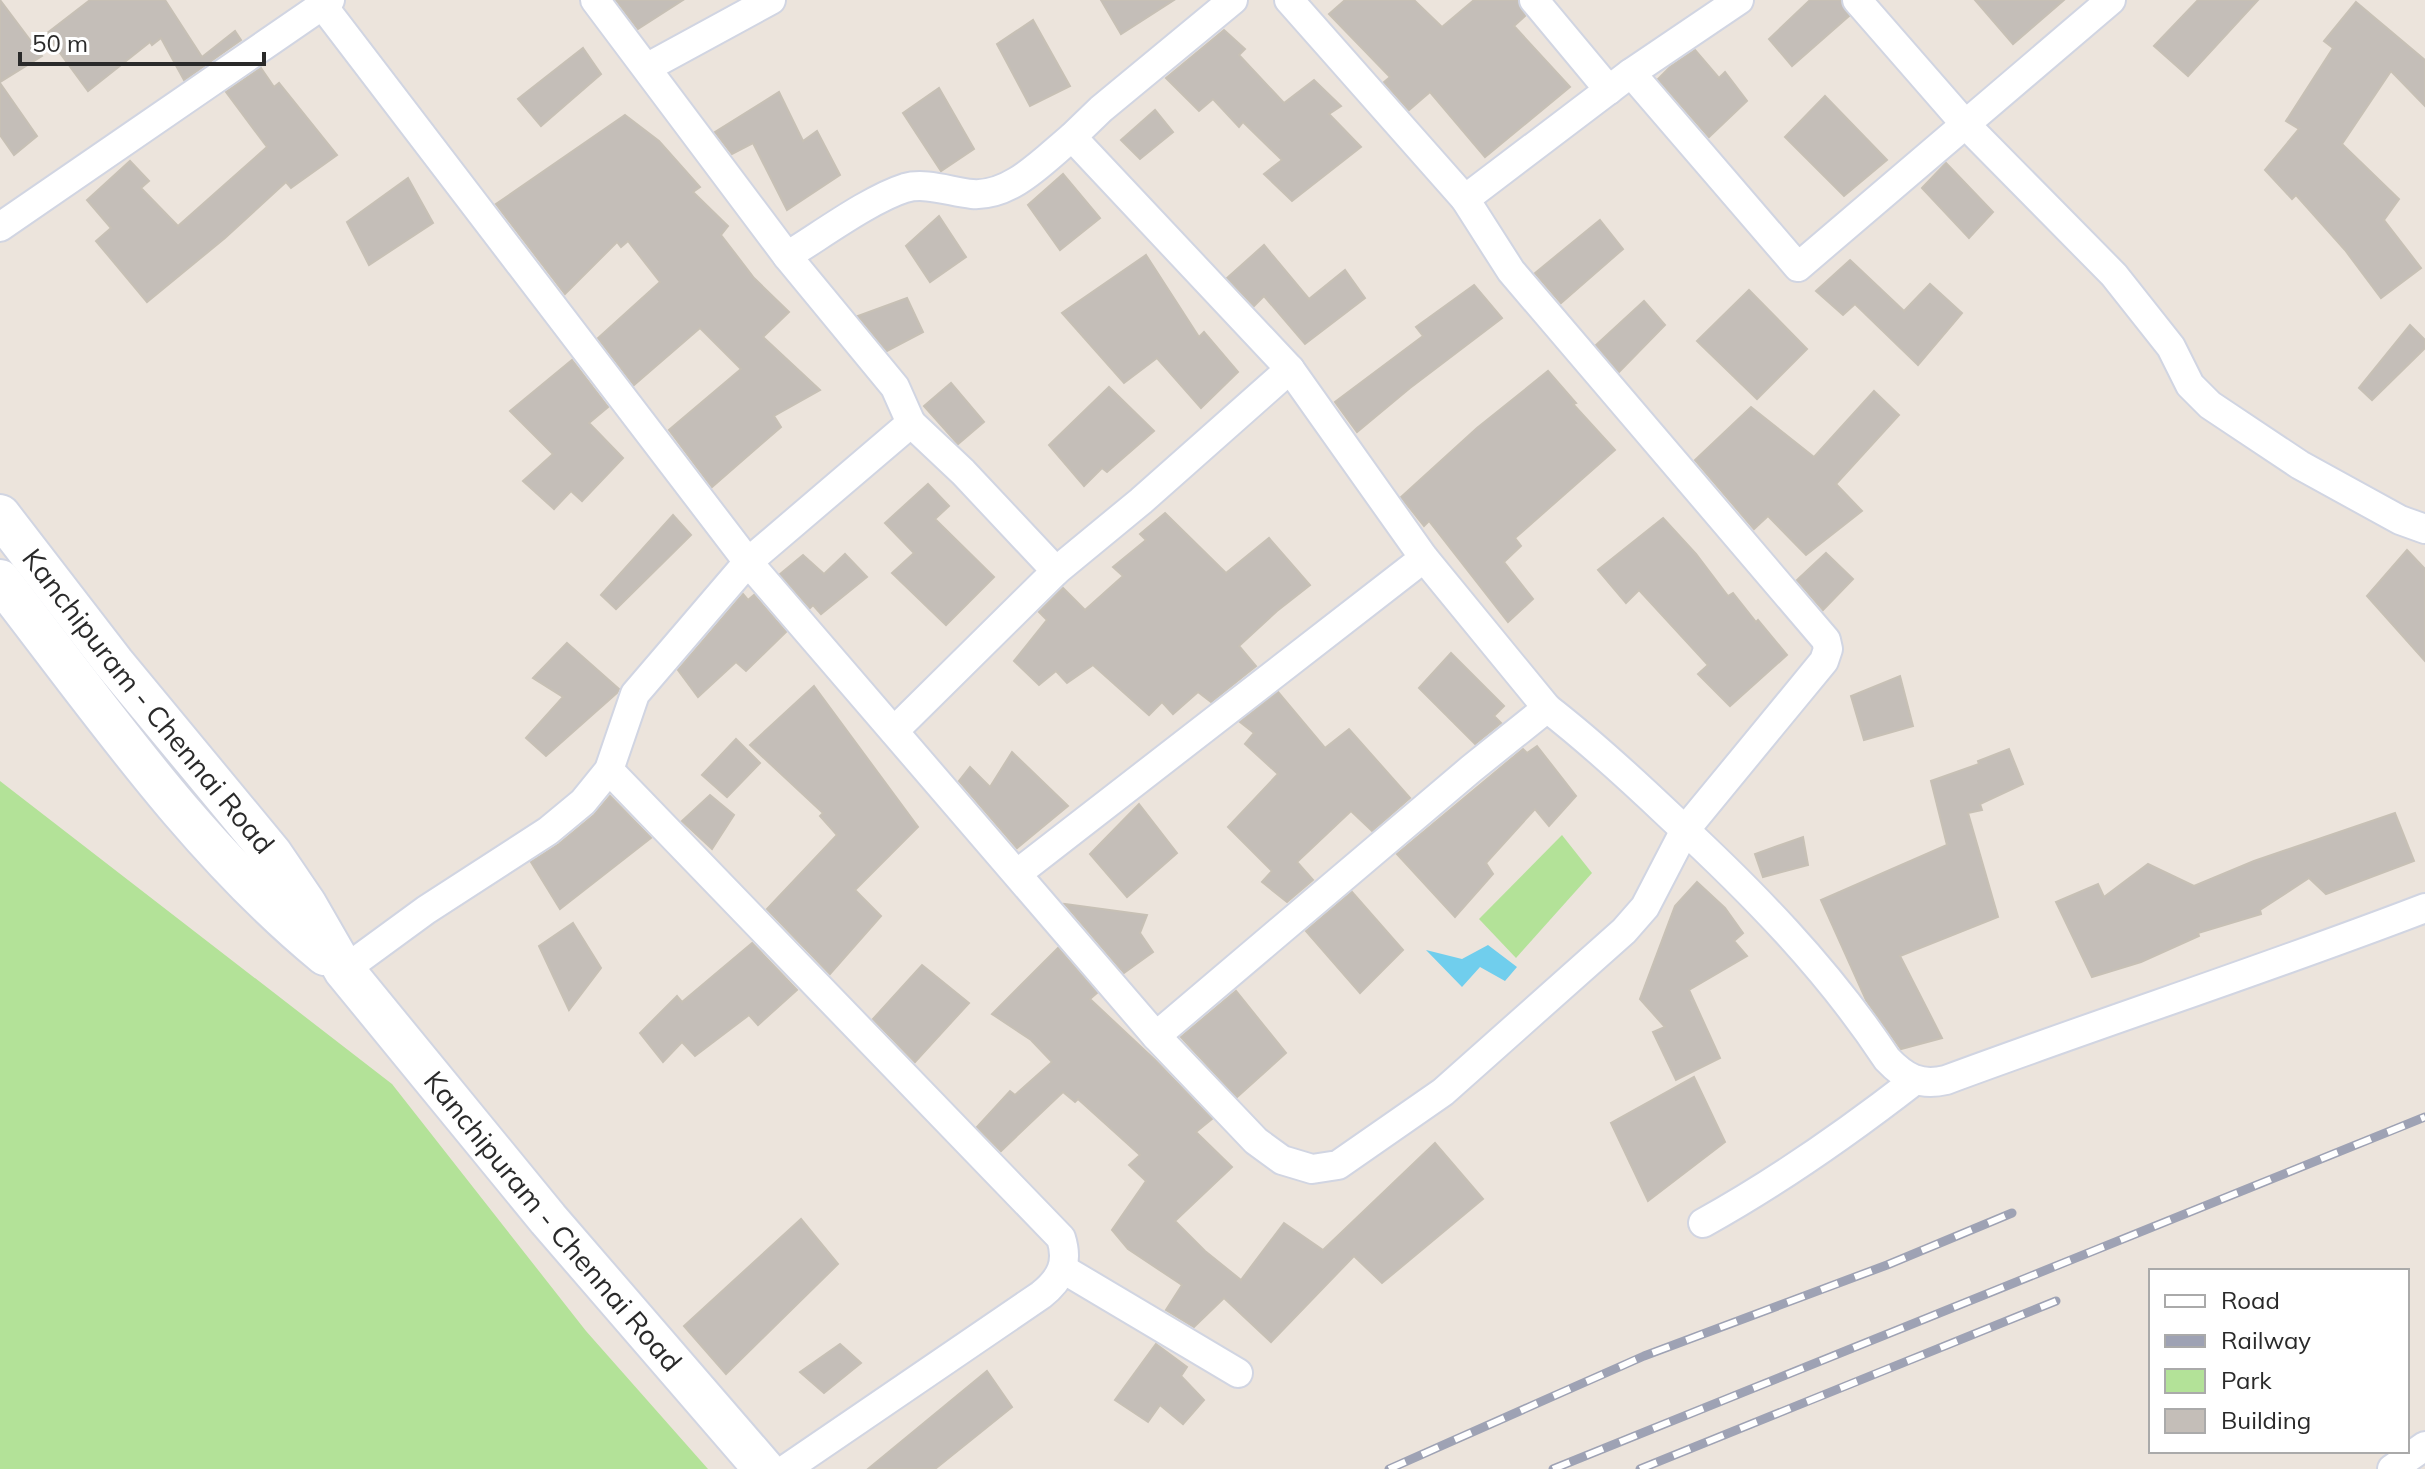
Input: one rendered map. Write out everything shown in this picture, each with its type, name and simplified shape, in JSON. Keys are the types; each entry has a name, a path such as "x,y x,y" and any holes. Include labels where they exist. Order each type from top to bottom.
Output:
{"main road":[{"name":"Kanchipuram - Chennai Road","path":"0,515 114,663 272,854 306,904 344,970 548,1219 764,1469"},
{"name":"Kanchipuram - Chennai Road","path":"0,580 118,736 240,878 289,925 344,970"}],"street":[{"path":"595,0 787,256 895,387 911,423 963,472 1056,571"},
{"path":"648,67 771,0"},
{"path":"787,256 886,196 908,187 975,194 996,192 1017,181 1233,0"},
{"path":"0,227 327,3 748,562 1156,1036 1256,1141 1282,1160 1312,1169 1338,1165 1443,1092 1624,931 1645,907 1685,830 1824,661 1828,649 1826,640 1511,271 1465,199 1289,0"},
{"path":"1534,0 1620,82 1798,267 2110,0"},
{"path":"1465,199 1620,82 1739,0"},
{"path":"1857,0 1966,125 2114,275 2171,347 2190,385 2210,405 2300,465 2400,520 2425,529"},
{"path":"1072,137 1290,369 1424,558 1547,708 1585,737 1685,830 1813,958 1887,1059 1899,1072 1914,1081 1930,1083 1946,1080 2133,1011 2277,964 2425,908"},
{"path":"894,731 1056,571 1141,501 1290,369"},
{"path":"344,970 426,910 548,831 583,802 609,770 635,694 748,562 911,423"},
{"path":"1018,873 1424,558"},
{"path":"1156,1036 1547,708"},
{"path":"609,770 1061,1238 1066,1253 1063,1269 1055,1284 1041,1295 786,1469"},
{"path":"1703,1223 1758,1192 1864,1120 1914,1081"},
{"path":"1063,1269 1238,1373"},
{"path":"2392,1469 2425,1446"}],"green space":[{"path":"0,781 392,1084 586,1331 708,1469 0,1469"},
{"path":"1562,835 1592,873 1516,958 1479,919"}],"water":[{"path":"1488,945 1517,967 1505,981 1480,967 1462,987 1426,950 1462,959"}],"building":[{"path":"0,0 42,56 0,82"},
{"path":"90,0 165,0 202,57 235,31 241,40 184,80 161,38 152,45 150,42 88,91 46,34"},
{"path":"616,0 683,0 638,29"},
{"path":"1101,0 1174,0 1121,34"},
{"path":"1345,0 1414,0 1442,27 1474,0 1517,0 1525,16 1514,26 1570,87 1485,157 1430,92 1409,110 1384,82 1390,77 1329,14"},
{"path":"1810,0 1840,0 1849,16 1792,66 1769,39"},
{"path":"1975,0 2064,0 2013,44"},
{"path":"2198,0 2258,0 2188,76 2154,46"},
{"path":"2356,2 2425,60 2425,106 2391,71 2342,144 2399,199 2384,220 2421,268 2381,298 2345,250 2296,195 2292,199 2265,170 2299,129 2286,121 2333,48 2324,41"},
{"path":"1033,20 1070,86 1030,106 997,44"},
{"path":"1224,30 1245,49 1239,55 1284,103 1314,80 1341,106 1329,114 1361,147 1292,201 1264,174 1282,160 1243,122 1239,127 1213,99 1199,111 1166,78"},
{"path":"583,48 601,74 541,126 518,99"},
{"path":"1695,50 1719,78 1725,72 1747,101 1709,137 1658,79"},
{"path":"261,68 274,87 279,83 337,155 291,188 286,182 225,238 147,302 96,241 111,228 87,200 130,161 149,181 141,188 178,226 267,147 226,92"},
{"path":"0,83 37,136 14,155 0,135"},
{"path":"939,88 974,149 941,171 903,113"},
{"path":"779,92 803,141 817,131 840,175 787,210 753,143 732,154 715,132"},
{"path":"1825,96 1887,160 1844,196 1785,137"},
{"path":"1155,110 1173,132 1140,159 1121,140"},
{"path":"625,115 659,141 700,187 693,192 728,226 721,235 754,278 789,312 763,337 820,390 774,416 781,427 712,487 669,430 741,369 700,328 634,385 598,338 660,282 628,241 621,247 617,242 565,294 496,204"},
{"path":"1946,163 1993,212 1969,238 1922,188"},
{"path":"1063,174 1100,218 1060,250 1028,205"},
{"path":"408,178 433,223 369,265 347,222"},
{"path":"939,216 966,257 930,282 906,246"},
{"path":"1600,220 1623,249 1561,303 1535,273"},
{"path":"1264,245 1309,299 1345,270 1365,298 1305,344 1264,296 1254,306 1227,278"},
{"path":"1146,255 1199,337 1204,332 1238,372 1201,408 1157,358 1124,383 1062,313"},
{"path":"1850,260 1904,311 1930,284 1962,313 1918,365 1855,304 1843,315 1816,291"},
{"path":"1474,285 1502,318 1357,432 1335,402 1423,336 1416,327"},
{"path":"1749,290 1807,349 1757,399 1697,341"},
{"path":"907,298 923,332 887,351 858,316"},
{"path":"1644,301 1665,325 1619,372 1596,345"},
{"path":"2410,325 2425,340 2425,348 2372,400 2359,388"},
{"path":"572,360 608,407 589,423 623,458 582,501 571,491 554,509 523,481 553,454 510,411"},
{"path":"1548,371 1615,450 1515,538 1521,546 1504,562 1533,599 1508,622 1429,521 1424,526 1401,497 1477,428"},
{"path":"951,383 984,422 958,444 924,406"},
{"path":"1109,387 1154,431 1107,472 1102,468 1084,486 1049,445"},
{"path":"1874,391 1899,415 1836,484 1862,511 1806,555 1768,516 1754,529 1695,460 1751,407 1814,457"},
{"path":"928,484 949,506 935,519 994,577 946,625 892,573 914,553 885,523"},
{"path":"1165,513 1226,573 1269,538 1310,585 1239,646 1256,666 1211,702 1198,692 1173,714 1162,702 1149,715 1093,665 1067,683 1056,671 1039,685 1014,661 1047,620 1039,612 1063,588 1085,610 1123,576 1113,567 1146,540 1140,534"},
{"path":"673,515 691,535 616,609 601,595"},
{"path":"1663,518 1728,596 1733,593 1787,655 1730,706 1698,674 1708,665 1639,590 1626,603 1598,570"},
{"path":"2407,550 2425,569 2425,661 2367,596"},
{"path":"1826,553 1853,579 1823,610 1797,580"},
{"path":"845,554 867,577 821,614 813,605 810,608 780,574 803,555 824,574"},
{"path":"743,594 748,600 754,595 786,632 746,671 736,662 698,697 678,670"},
{"path":"567,643 619,689 546,756 526,738 563,697 533,678"},
{"path":"1451,653 1504,706 1494,716 1501,723 1475,744 1419,688"},
{"path":"1900,676 1913,726 1864,740 1851,696"},
{"path":"814,686 918,827 855,890 881,916 830,974 767,909 837,835 820,816 823,813 750,745"},
{"path":"1278,692 1325,748 1349,729 1410,798 1372,831 1351,811 1297,862 1313,880 1287,902 1262,882 1272,871 1228,827 1278,774 1245,744 1254,733 1240,722"},
{"path":"736,739 760,763 727,797 702,775"},
{"path":"1537,746 1576,796 1549,826 1535,809 1486,863 1493,874 1455,917 1397,854 1523,749 1527,753"},
{"path":"2009,749 2023,784 1980,804 1982,810 1968,813 1998,917 1900,956 1942,1038 1901,1049 1866,1000 1821,900 1947,845 1931,781 1979,764 1978,761"},
{"path":"1012,752 1068,806 1017,848 959,781 970,767 990,787"},
{"path":"710,795 734,815 712,849 682,821"},
{"path":"610,796 651,838 560,909 531,862 594,815"},
{"path":"1139,804 1177,853 1127,897 1090,854"},
{"path":"2395,813 2414,861 2326,894 2309,878 2260,910 2261,914 2198,933 2199,936 2141,962 2092,977 2056,902 2098,884 2104,897 2148,864 2194,886 2254,861"},
{"path":"1803,837 1808,865 1763,877 1755,854"},
{"path":"1697,882 1725,908 1743,933 1734,941 1747,956 1689,990 1720,1058 1676,1080 1653,1032 1665,1027 1640,999 1675,906"},
{"path":"1352,892 1403,950 1360,993 1306,931"},
{"path":"1065,904 1147,915 1140,933 1153,952 1124,973"},
{"path":"573,923 601,968 569,1010 539,946"},
{"path":"752,943 797,990 758,1025 749,1015 695,1056 682,1042 663,1062 640,1033 677,996 682,1002"},
{"path":"1058,948 1097,993 1090,999 1212,1119 1196,1132 1232,1167 1175,1221 1241,1280 1284,1223 1323,1250 1435,1143 1483,1199 1382,1283 1354,1256 1271,1342 1224,1298 1194,1327 1166,1310 1182,1285 1128,1249 1112,1230 1146,1181 1129,1165 1140,1155 1078,1099 1075,1102 1063,1092 1001,1151 977,1127 1010,1091 1015,1095 1052,1062 1031,1040 992,1014"},
{"path":"922,965 969,1003 915,1062 873,1019"},
{"path":"1236,991 1286,1053 1237,1097 1181,1037"},
{"path":"1694,1077 1725,1142 1648,1201 1611,1123"},
{"path":"801,1219 838,1264 726,1374 684,1326"},
{"path":"840,1344 861,1363 824,1393 800,1372"},
{"path":"1156,1344 1187,1367 1181,1376 1204,1400 1183,1424 1160,1405 1148,1422 1115,1400"},
{"path":"987,1371 1012,1407 935,1469 868,1469"}],"railway":[{"path":"1553,1469 2425,1117"},
{"path":"1389,1469 1644,1356 1887,1265 2012,1213"},
{"path":"1640,1469 2056,1301"}]}
